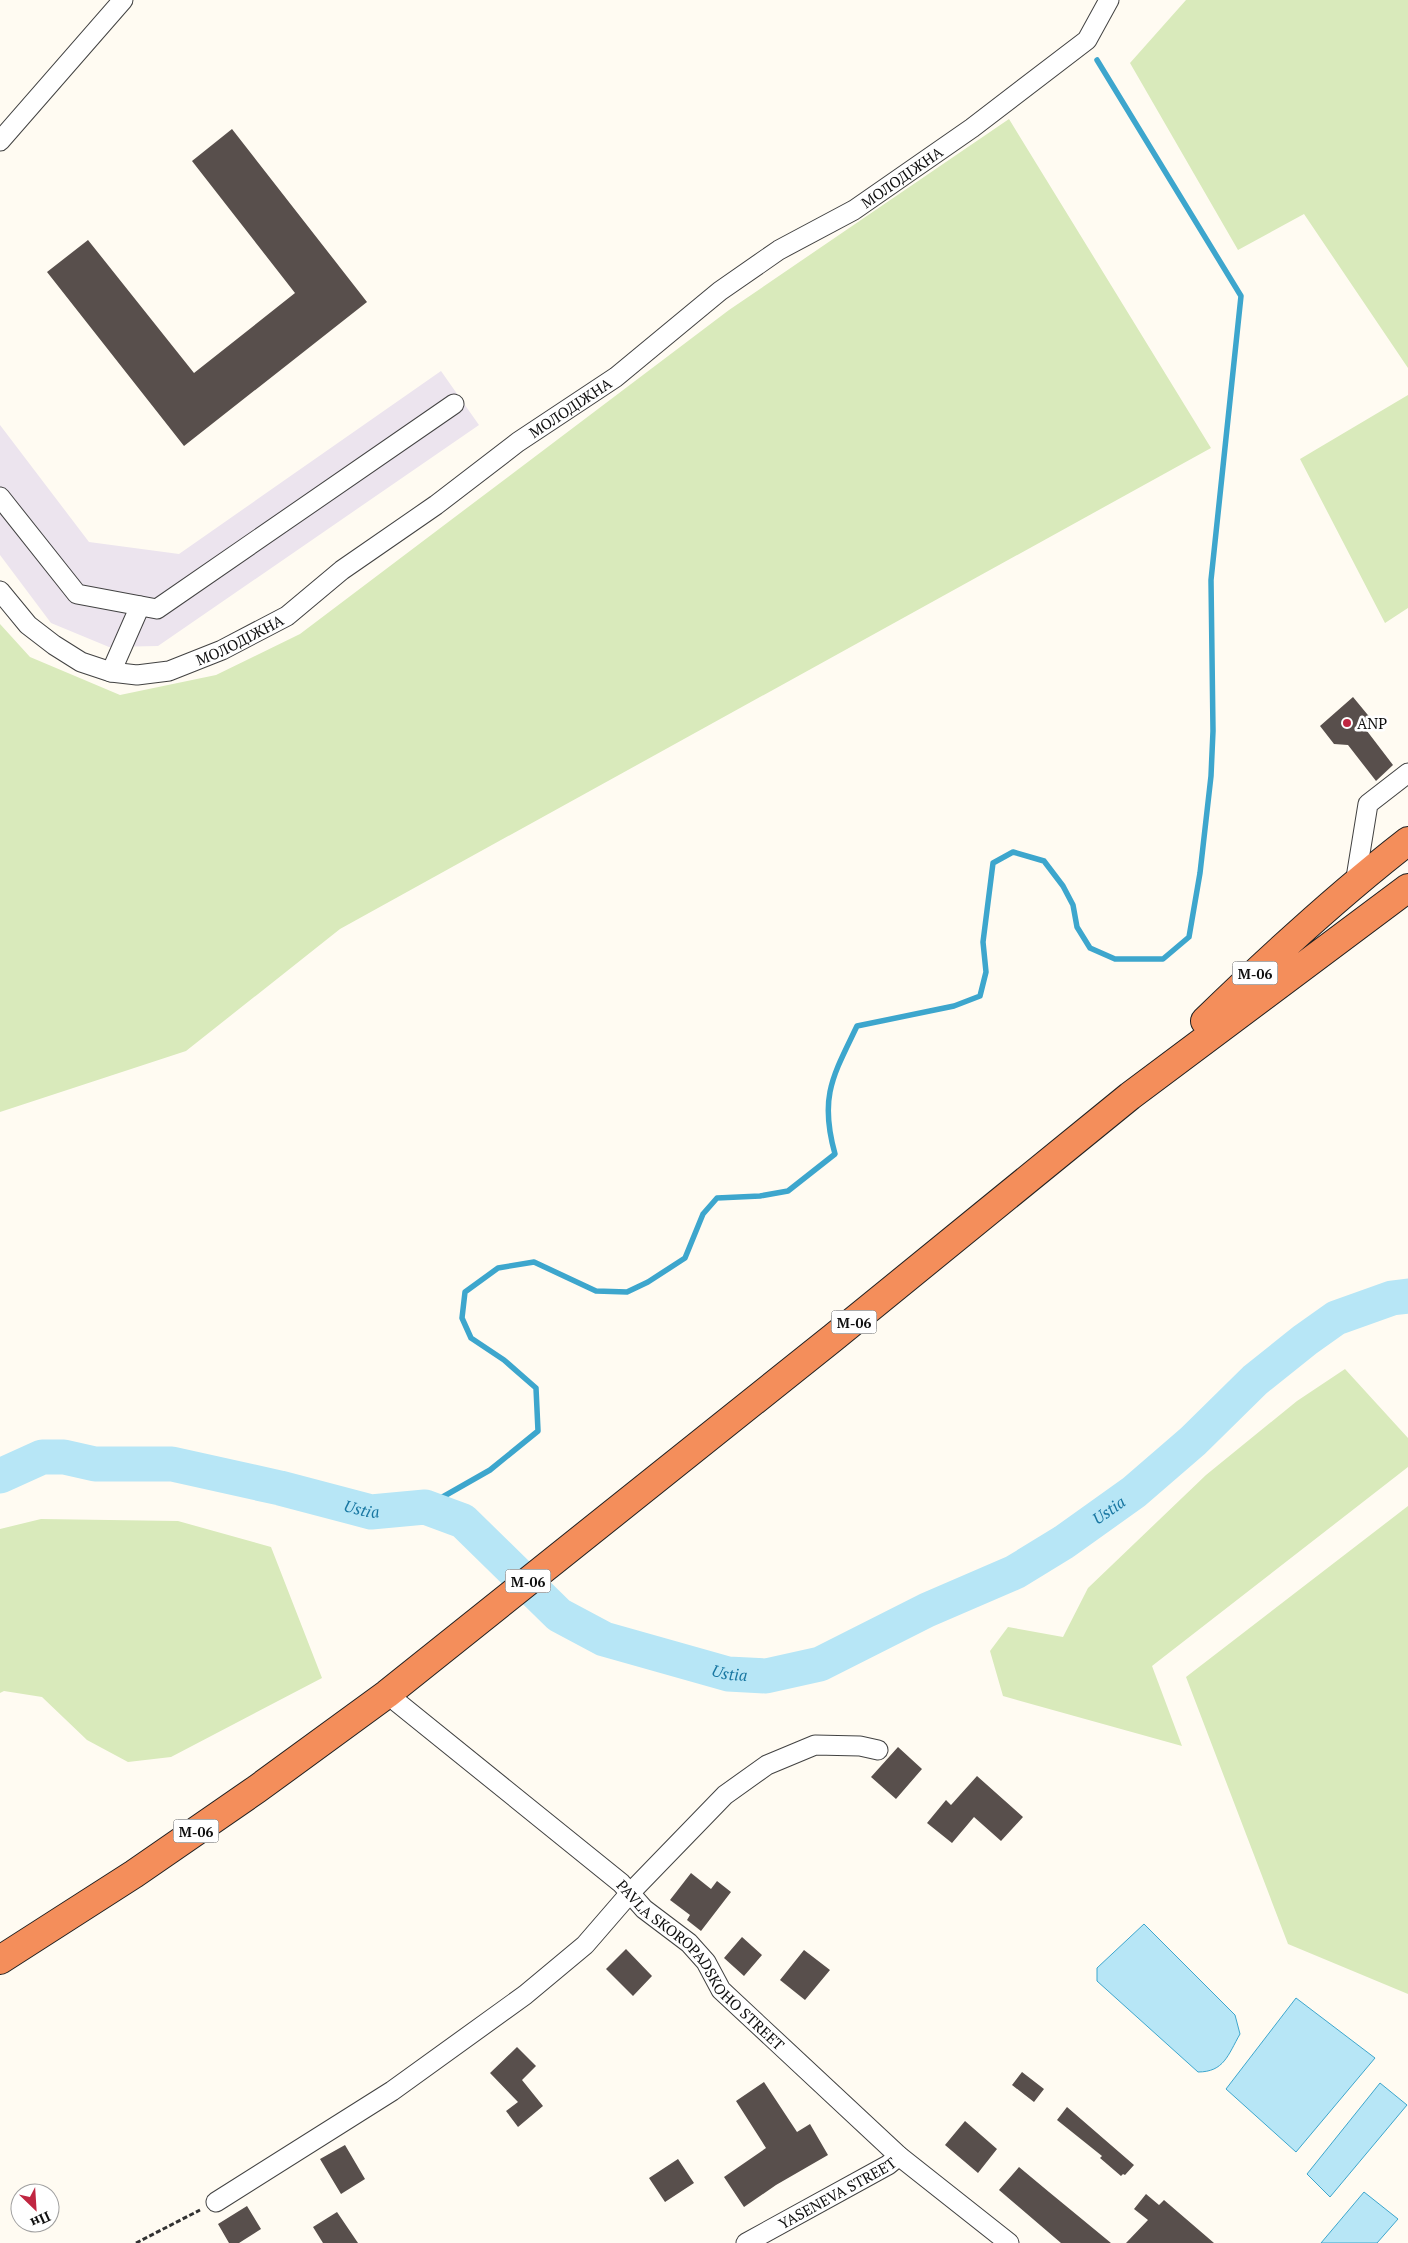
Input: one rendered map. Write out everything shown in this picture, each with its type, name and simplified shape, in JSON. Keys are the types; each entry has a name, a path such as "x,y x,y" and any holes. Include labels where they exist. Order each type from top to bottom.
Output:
{"highway":[{"name":"М-06","path":"1130,1096 1246,982 1355,884 1408,841"},
{"path":"1387,859 1404,900"},
{"name":"М-06","path":"0,1960 151,1863 257,1789 387,1694 834,1337 1130,1096 1404,900"}],"street":[{"path":"0,141 123,0"},
{"name":"МОЛОДІЖНА","path":"0,591 28,626 81,662 111,672 137,675 169,671 222,650 287,616 342,570 436,505 518,442 616,377 720,291 780,250 854,210 972,128 1088,40 1109,0"},
{"path":"0,497 77,594 157,609 454,404"},
{"path":"111,672 140,606"},
{"path":"1355,884 1368,804 1408,774"},
{"name":"PAVLA SKOROPADSKOHO STREET","path":"387,1694 621,1883 644,1908 689,1943 706,1962 721,1990 899,2156 1009,2243"},
{"path":"216,2202 392,2091 525,1995 585,1945 630,1894 725,1795 767,1765 814,1745 860,1746 878,1750"},
{"name":"YASENEVA STREET","path":"746,2243 888,2165 899,2156"}],"path":[{"path":"136,2243 216,2202"}],"shaded area":[{"path":"441,371 479,425 158,646 109,647 51,623 0,555 0,425 89,542 179,554"}],"green space":[{"path":"1186,0 1408,0 1408,368 1304,214 1238,250 1130,63"},
{"path":"1009,119 1211,448 340,929 186,1051 0,1112 0,624 30,657 120,695 216,675 300,634 729,310"},
{"path":"1408,395 1408,608 1385,623 1300,459"},
{"path":"1345,1369 1408,1438 1408,1467 1152,1666 1182,1746 1003,1696 990,1651 1008,1627 1063,1637 1088,1588 1206,1475 1297,1401"},
{"path":"1408,1506 1408,1994 1288,1944 1186,1677"},
{"path":"41,1519 178,1521 271,1547 322,1678 171,1757 128,1762 87,1740 42,1697 4,1691 0,1693 0,1529"}],"water":[{"path":"1144,1924 1235,2015 1240,2034 1220,2066 1198,2072 1097,1981 1097,1968"},
{"path":"1296,1998 1375,2058 1296,2152 1226,2089"},
{"path":"1380,2083 1407,2105 1330,2197 1307,2174"},
{"path":"1364,2192 1398,2219 1377,2243 1321,2243"}],"building":[{"path":"232,129 367,302 184,446 47,272 88,240 194,373 295,293 192,161"},
{"path":"1353,697 1372,720 1367,731 1393,765 1376,781 1348,745 1334,744 1320,726"},
{"path":"898,1747 922,1769 896,1799 871,1777"},
{"path":"977,1776 1023,1817 1001,1841 974,1817 952,1843 927,1823 946,1800 951,1805"},
{"path":"691,1873 711,1889 717,1881 731,1892 701,1931 687,1920 690,1915 670,1900"},
{"path":"742,1937 762,1955 744,1976 724,1958"},
{"path":"626,1949 652,1976 633,1996 606,1969"},
{"path":"804,1950 830,1970 805,2000 780,1980"},
{"path":"517,2047 536,2066 522,2080 543,2106 518,2127 506,2111 518,2102 490,2073"},
{"path":"1022,2072 1044,2089 1034,2102 1012,2085"},
{"path":"764,2082 797,2132 810,2124 828,2155 776,2185 744,2207 724,2177 766,2148 736,2101"},
{"path":"1067,2107 1134,2165 1125,2175 1121,2176 1100,2158 1102,2156 1057,2120"},
{"path":"965,2121 997,2149 978,2173 945,2145"},
{"path":"345,2145 365,2179 341,2194 320,2159"},
{"path":"678,2159 694,2183 665,2202 649,2178"},
{"path":"1019,2167 1111,2243 1061,2243 999,2190"},
{"path":"1146,2194 1159,2205 1164,2200 1214,2243 1126,2243 1148,2220 1134,2209"},
{"path":"247,2206 261,2229 239,2243 229,2243 218,2224"},
{"path":"337,2212 358,2243 323,2243 313,2227"}],"waterway":[{"path":"425,1507 490,1470 538,1431 536,1388 504,1360 471,1338 462,1318 465,1292 498,1268 534,1262 596,1291 627,1292 648,1282 685,1258 703,1214 717,1198 760,1196 788,1191 835,1154 828,1117 831,1087 835,1073 857,1026 954,1006 980,996 986,972 983,942 993,863 1013,852 1044,861 1063,886 1073,905 1077,927 1090,948 1115,959 1163,959 1189,937 1200,873 1211,776 1213,731 1211,580 1241,296 1097,60"},
{"name":"Ustia","path":"0,1476 42,1457 64,1457 95,1464 172,1464 280,1488 371,1512 425,1507 463,1521 559,1615 604,1639 728,1674 766,1676 820,1664 927,1610 1015,1572 1064,1542 1134,1492 1193,1441 1255,1380 1336,1318 1392,1298 1408,1296"}],"place":[{"name":"ANP","path":"1347,723"}]}
